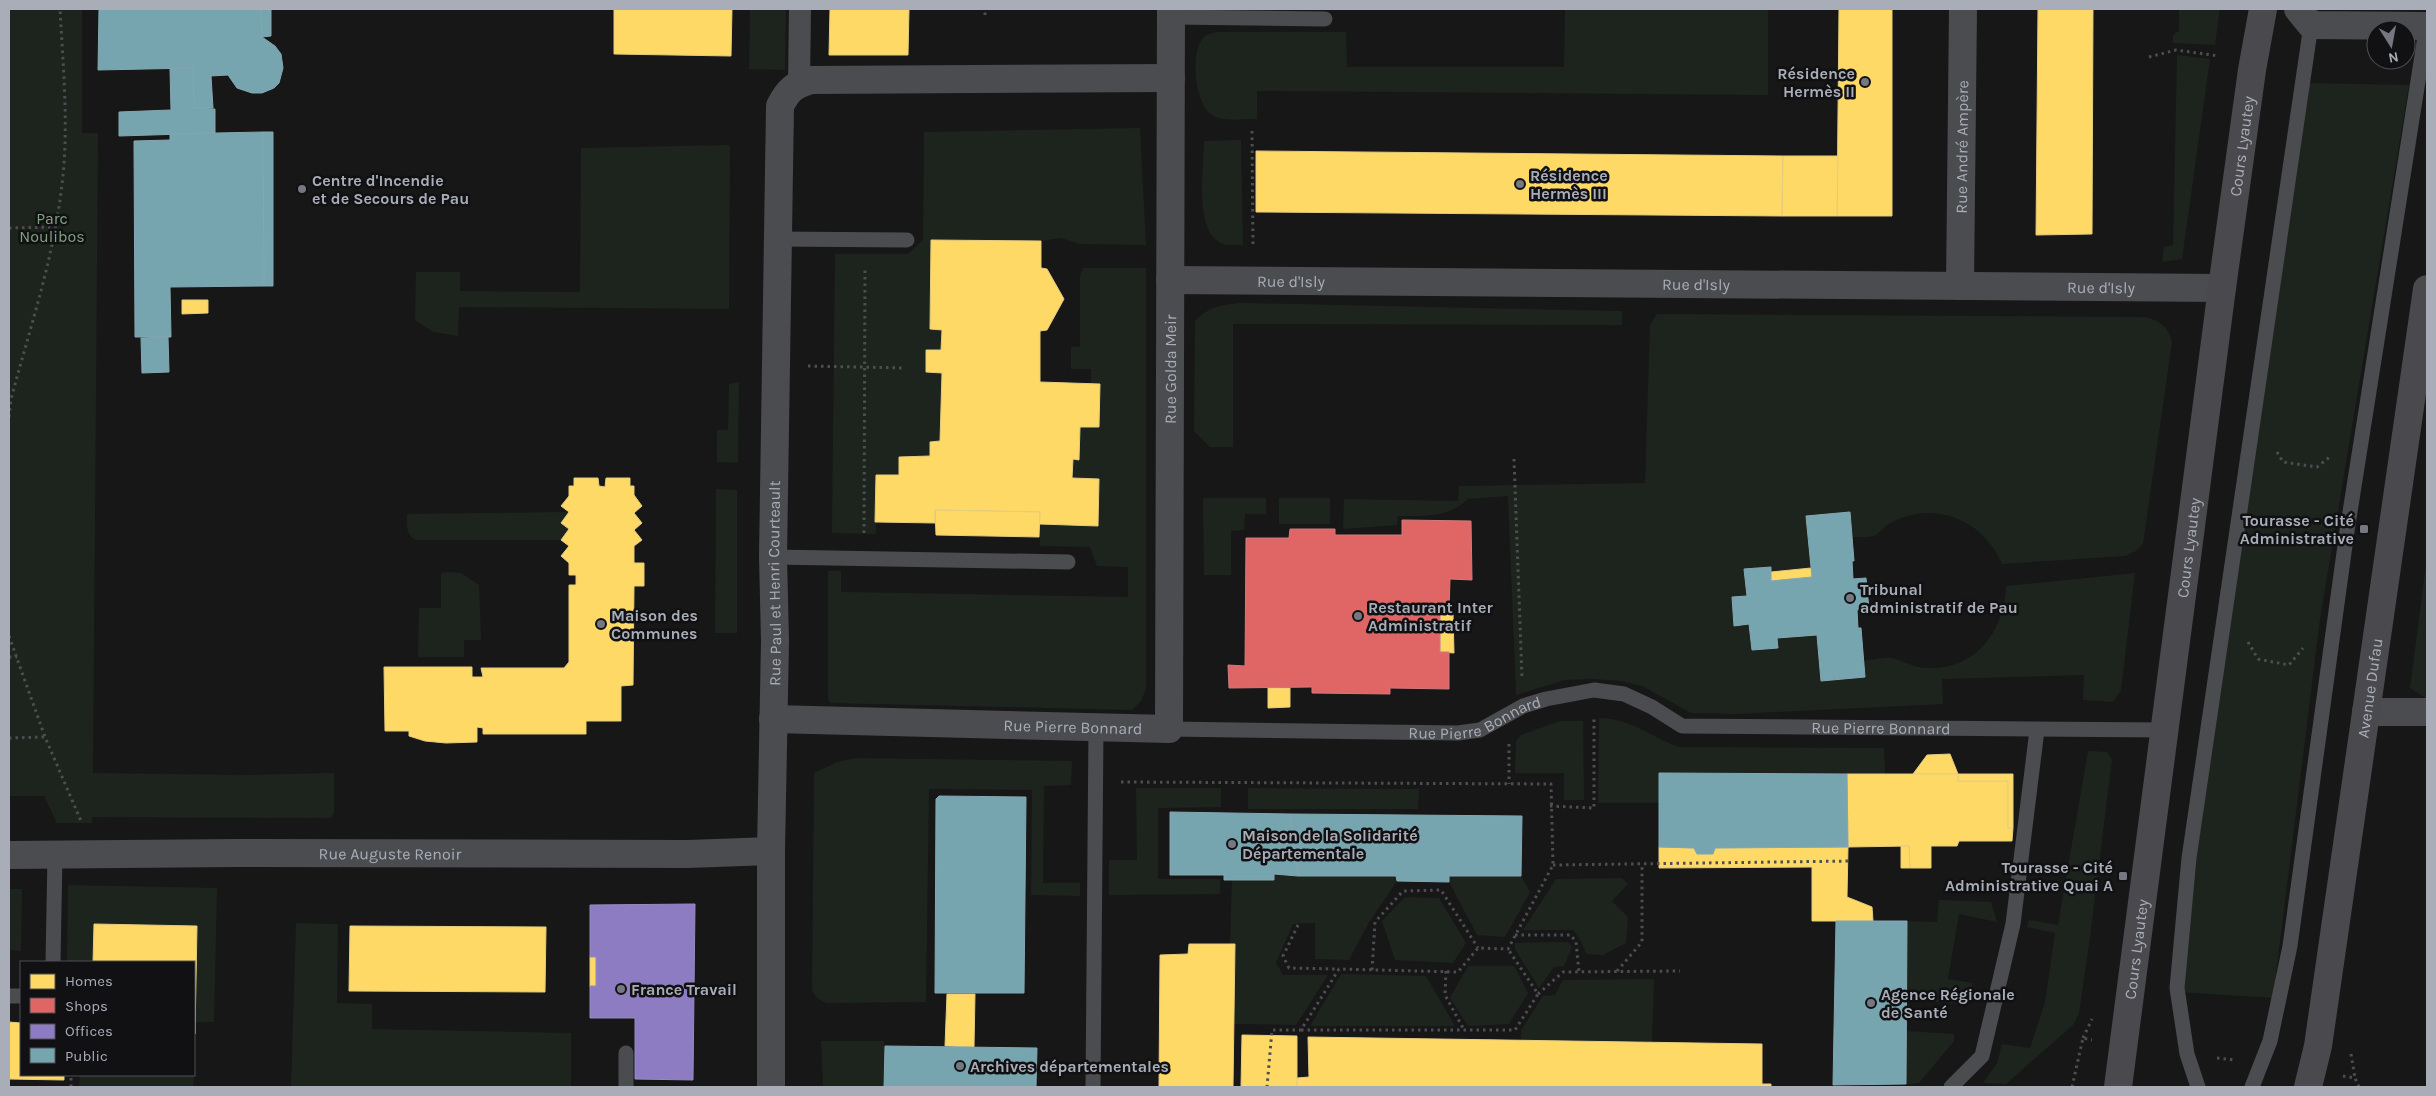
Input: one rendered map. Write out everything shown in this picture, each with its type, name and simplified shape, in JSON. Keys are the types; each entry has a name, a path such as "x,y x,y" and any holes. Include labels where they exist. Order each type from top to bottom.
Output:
{"main road":[{"name":"Cours Lyautey","path":"2118,1087 2222,288 2252,70 2263,9"},
{"name":"Avenue Dufau","path":"2308,1087 2318,1046 2427,289"}],"street":[{"path":"800,9 797,84 811,80 1170,78"},
{"name":"Rue André Ampère","path":"1960,286 1963,9"},
{"name":"Rue Golda Meir","path":"1169,728 1171,13"},
{"path":"2307,14 2427,25"},
{"name":"Rue Paul et Henri Courteault","path":"770,1087 776,239 780,106 787,92 797,84"},
{"name":"Rue d'Isly","path":"1170,280 2222,288"},
{"path":"2366,712 2427,712"},
{"name":"Rue Pierre Bonnard","path":"773,719 1096,728 1169,728"},
{"name":"Rue Auguste Renoir","path":"9,855 95,853 688,854 771,851"}],"lane":[{"path":"1171,13 1325,18"},
{"path":"2198,1087 2187,1054 2177,988 2189,858 2307,14"},
{"path":"2252,1087 2270,1041 2290,946 2347,531 2427,25"},
{"path":"776,239 907,240"},
{"path":"773,557 1068,562"},
{"name":"Rue Pierre Bonnard","path":"1169,728 1458,733 1480,730 1523,706 1546,699 1594,690 1624,694 1652,707 1682,726 2165,730"},
{"path":"1092,1087 1096,728"},
{"path":"1951,1087 1982,1056 2013,924 2037,730"},
{"path":"53,961 55,854"},
{"path":"626,1053 626,1087"}],"path":[{"path":"9,417 11,400 56,227 63,182 64,100 60,9"},
{"path":"985,9 985,16"},
{"path":"2149,57 2176,50 2219,56"},
{"path":"1252,131 1253,281"},
{"path":"9,228 56,227"},
{"path":"863,558 866,367 865,240"},
{"path":"776,366 905,368"},
{"path":"2274,448 2283,462 2292,464 2317,467 2332,455"},
{"path":"1514,459 1523,706"},
{"path":"9,636 45,737 95,853"},
{"path":"2245,636 2258,659 2289,664 2305,645"},
{"path":"9,657 17,657"},
{"path":"1550,806 1594,808 1594,690"},
{"path":"1508,716 1509,784"},
{"path":"9,738 45,737"},
{"path":"1096,781 1551,784 1550,806 1553,865 1508,949"},
{"path":"1553,865 1851,861"},
{"path":"1617,971 1642,942 1642,864"},
{"path":"1372,970 1376,922 1402,891 1441,890 1478,948"},
{"path":"1298,925 1283,956 1289,968 1458,972 1478,948"},
{"path":"1515,935 1571,935 1576,942 1579,972"},
{"path":"1478,948 1508,949"},
{"path":"1508,949 1538,994"},
{"path":"1301,1030 1339,969"},
{"path":"1446,971 1445,995 1464,1030"},
{"path":"1267,1087 1272,1030 1515,1030 1538,994 1563,972 1680,971"},
{"path":"2083,1038 2094,1015"},
{"path":"2351,1051 2355,1078"}],"green space":[{"name":"Parc Noulibos","path":"9,9 82,9 82,133 98,133 93,773 245,775 334,773 334,813 331,818 92,817 92,823 57,823 44,796 9,796"},
{"path":"750,9 786,9 785,70 749,69"},
{"path":"1565,9 1768,9 1768,95 1257,91 1257,119 1232,120 1218,118 1210,113 1203,104 1196,79 1195,65 1200,42 1205,36 1217,32 1346,32 1347,67 1564,67"},
{"path":"2179,9 2220,9 2215,45 2173,43 2173,35 2179,31"},
{"path":"2177,55 2210,59 2182,259 2162,262 2164,247 2173,245"},
{"path":"2309,83 2409,85 2320,619 2273,998 2179,992 2245,488"},
{"path":"1140,128 1146,245 1080,244 1061,238 1041,241 931,240 930,329 942,330 941,350 926,350 926,371 942,373 940,441 930,442 930,456 899,475 876,475 876,534 832,533 835,254 908,254 923,240 924,132"},
{"path":"1241,140 1243,245 1225,245 1214,237 1207,226 1204,213 1202,182 1204,141"},
{"path":"730,145 729,309 459,307 458,336 433,332 415,320 416,272 460,272 460,291 580,292 581,148"},
{"path":"1083,268 1146,268 1146,689 1141,701 1132,710 830,703 828,699 828,571 841,571 841,592 1128,597 1128,567 1097,566 1090,547 1040,546 1039,524 1098,526 1099,479 1072,478 1073,459 1079,460 1080,427 1099,427 1100,385 1091,384 1091,369 1071,369 1071,347 1080,347 1080,276"},
{"path":"1242,303 1622,311 1622,325 1233,324 1233,447 1210,447 1194,431 1195,321 1205,312 1216,307"},
{"path":"1657,314 2145,317 2163,325 2172,342 2143,544 2136,551 2125,556 2002,564 1996,551 1987,540 1966,523 1953,517 1926,513 1906,516 1887,525 1879,533 1871,537 1852,537 1850,512 1807,516 1811,568 1771,572 1770,567 1744,569 1747,596 1732,597 1734,625 1749,624 1752,650 1778,648 1777,638 1817,635 1821,681 1865,677 1864,661 1881,658 1891,658 1926,668 1948,666 1963,661 1986,643 1994,630 2000,617 2006,586 2135,573 2121,690 2113,702 2083,700 2084,675 1942,679 1943,704 1736,714 1691,713 1642,686 1621,681 1565,680 1516,695 1508,496 1468,499 1452,510 1435,515 1398,516 1397,525 1343,529 1344,499 1458,501 1459,486 1645,483 1650,325"},
{"path":"739,382 738,463 717,462 717,430 728,430 729,384"},
{"path":"716,489 737,490 737,633 715,633"},
{"path":"1203,498 1266,498 1266,514 1245,514 1244,530 1231,531 1231,575 1204,575"},
{"path":"1279,498 1330,498 1330,524 1279,524"},
{"path":"569,512 561,523 569,529 561,540 417,540 410,536 407,526 407,514"},
{"path":"2427,557 2427,699 2410,688"},
{"path":"441,573 461,573 479,585 481,640 464,640 464,657 418,657 419,608 441,608"},
{"path":"1599,718 1612,719 1632,725 1680,747 1884,748 1885,774 1660,774 1659,803 1598,803"},
{"path":"1560,721 1583,721 1584,800 1564,800 1564,773 1515,773 1516,741 1521,735"},
{"path":"2088,751 2107,752 2112,759 2079,1013 2073,1025 2006,1084 1983,1083 1997,1063 2002,1044 2030,1048 2045,1002 2055,933 2027,927 2029,920 2058,925"},
{"path":"856,758 1072,761 1071,785 1044,786 1043,883 1080,883 1080,896 1031,895 1032,790 929,789 926,1002 826,1003 817,998 812,990 814,773 837,762"},
{"path":"1136,788 1221,788 1221,807 1158,808 1158,879 1220,879 1220,894 1109,895 1109,860 1137,860"},
{"path":"1248,788 1419,789 1418,809 1248,809"},
{"path":"1274,874 1396,876 1397,881 1368,924 1349,960 1315,959 1315,923 1293,924 1276,963 1283,975 1328,975 1296,1025 1234,1024 1235,944 1230,944 1232,880 1273,880"},
{"path":"1449,876 1521,876 1530,892 1505,937 1477,935 1449,882"},
{"path":"1622,878 1628,884 1612,901 1628,917 1626,943 1603,955 1586,954 1581,941 1573,930 1523,930 1556,879"},
{"path":"68,885 217,888 214,1022 195,1022 197,926 94,925 93,961 67,961"},
{"path":"9,889 22,889 21,951 9,950"},
{"path":"1405,897 1439,898 1466,943 1453,963 1395,960 1382,921"},
{"path":"1939,900 1991,902 1997,922 1959,914 1948,979 1973,983 1964,1004 1907,1000 1907,921 1937,922"},
{"path":"296,923 338,924 337,1003 372,1004 372,1029 571,1033 571,1087 291,1087"},
{"path":"1568,942 1572,947 1564,966 1554,967 1539,988 1515,949 1515,943"},
{"path":"1468,966 1514,966 1528,993 1509,1024 1468,1026 1450,998"},
{"path":"1341,974 1426,976 1455,1026 1310,1026"},
{"path":"1654,979 1652,1042 1521,1040 1521,1030 1543,996 1555,995 1563,980"},
{"path":"1906,1031 1954,1034 1954,1041 1919,1083 1906,1085"},
{"path":"821,1041 884,1041 884,1087 823,1087"},
{"path":"80,1076 194,1076 193,1087 79,1087"}],"building: Homes":[{"path":"614,9 732,9 731,56 614,54"},
{"path":"830,9 909,9 908,55 829,55"},
{"name":"Résidence Hermès II","path":"1839,9 1892,9 1892,216 1837,216"},
{"path":"2038,9 2093,9 2092,234 2036,235"},
{"name":"Résidence Hermès III","path":"1256,151 1783,156 1782,216 1256,212"},
{"path":"1783,156 1838,156 1837,216 1782,216"},
{"path":"931,240 1041,241 1041,268 1047,269 1064,299 1047,330 1040,331 1040,382 1100,384 1099,427 1080,427 1079,460 1073,459 1072,478 1099,479 1098,526 1039,524 1040,512 935,510 935,523 875,522 876,475 899,475 899,457 930,456 930,442 940,441 942,373 926,372 926,350 941,350 942,330 930,329"},
{"path":"182,300 208,300 208,313 182,314"},
{"name":"Maison des Communes","path":"574,478 598,478 599,486 605,487 606,478 630,478 630,486 634,486 634,495 642,506 634,513 642,523 634,530 642,540 634,546 634,563 644,563 644,586 634,586 633,685 621,686 621,721 586,721 586,734 483,734 483,728 477,727 477,742 446,743 425,741 409,736 409,731 385,731 384,667 472,667 472,677 483,677 481,668 564,668 569,662 569,585 576,585 576,575 569,575 569,563 561,556 569,546 561,540 569,529 561,523 569,512 561,506 569,496 569,486 574,486"},
{"path":"935,510 1040,512 1039,537 936,535"},
{"path":"1811,568 1812,577 1771,581 1771,572"},
{"path":"1440,613 1453,613 1454,653 1440,652"},
{"path":"1268,688 1290,688 1290,707 1268,708"},
{"path":"1950,754 1958,774 1913,774 1927,755"},
{"path":"1847,774 1958,774 1958,781 2008,781 2008,828 2013,828 2012,841 1959,841 1957,846 1931,846 1931,868 1910,868 1909,846 1848,847"},
{"path":"1958,774 2013,774 2013,828 2008,828 2008,781 1958,781"},
{"path":"1901,846 1909,846 1910,868 1901,868"},
{"path":"1659,847 1694,848 1697,854 1713,854 1715,848 1848,847 1847,897 1872,907 1873,921 1812,921 1812,867 1659,868"},
{"path":"94,924 197,926 195,1034 195,961 93,961"},
{"path":"350,926 546,927 545,992 349,991"},
{"path":"1189,944 1235,944 1233,1087 1159,1087 1160,955 1188,954"},
{"path":"590,957 596,957 596,986 590,986"},
{"path":"947,994 975,994 974,1047 945,1046"},
{"path":"9,1022 20,1023 20,1076 64,1076 64,1080 9,1079"},
{"path":"1242,1035 1297,1036 1297,1087 1241,1087"},
{"path":"1308,1037 1762,1044 1762,1084 1771,1084 1771,1087 1297,1087 1297,1078 1309,1077"}],"building: Shops":[{"path":"1402,520 1471,521 1472,580 1450,579 1449,613 1440,613 1440,652 1449,652 1449,689 1390,688 1390,694 1312,693 1312,687 1229,688 1228,665 1245,666 1246,538 1289,538 1290,529 1335,529 1335,535 1402,535"}],"building: Offices":[{"path":"695,904 693,1080 635,1079 635,1018 590,1018 590,986 596,986 596,957 590,957 590,905"}],"building: Public":[{"path":"99,9 261,9 262,37 275,46 281,54 283,68 279,83 274,88 262,93 252,93 237,88 228,75 211,76 213,108 194,108 193,68 98,70"},
{"path":"261,9 271,9 271,36 262,37"},
{"path":"193,68 194,108 215,109 215,133 119,136 119,112 171,110 170,69"},
{"path":"263,132 264,286 170,287 171,337 135,337 134,141 170,140 170,134"},
{"path":"263,132 273,132 273,286 264,286"},
{"path":"168,337 169,372 142,373 141,338"},
{"path":"1850,512 1854,561 1852,561 1853,579 1866,578 1869,609 1857,610 1858,628 1861,628 1865,677 1821,681 1817,635 1777,638 1778,648 1752,650 1749,624 1734,626 1732,597 1747,596 1744,569 1771,567 1771,581 1812,577 1806,516"},
{"path":"1659,773 1847,774 1848,847 1715,848 1713,854 1697,854 1694,848 1659,847"},
{"path":"939,796 1026,797 1024,993 935,993 936,799"},
{"name":"Maison de la Solidarité Départementale","path":"1170,812 1290,814 1298,876 1274,874 1274,880 1224,880 1224,875 1170,875"},
{"path":"1290,814 1522,816 1521,876 1449,876 1449,882 1397,881 1396,876 1298,876"},
{"path":"1836,921 1907,921 1906,1084 1833,1085"},
{"path":"885,1046 1037,1048 1036,1087 884,1087"}],"place":[{"name":"Résidence Hermès II","path":"1865,82"},
{"name":"Résidence Hermès III","path":"1520,184"},
{"name":"Centre d'Incendie et de Secours de Pau","path":"302,189"},
{"name":"Tourasse - Cité Administrative","path":"2364,529"},
{"name":"Tribunal administratif de Pau","path":"1850,598"},
{"name":"Restaurant Inter Administratif","path":"1358,616"},
{"name":"Maison des Communes","path":"601,624"},
{"name":"Maison de la Solidarité Départementale","path":"1232,844"},
{"name":"Tourasse - Cité Administrative Quai A","path":"2123,876"},
{"name":"France Travail","path":"621,989"},
{"name":"Agence Régionale de Santé","path":"1871,1003"},
{"name":"Archives départementales","path":"960,1066"}]}
